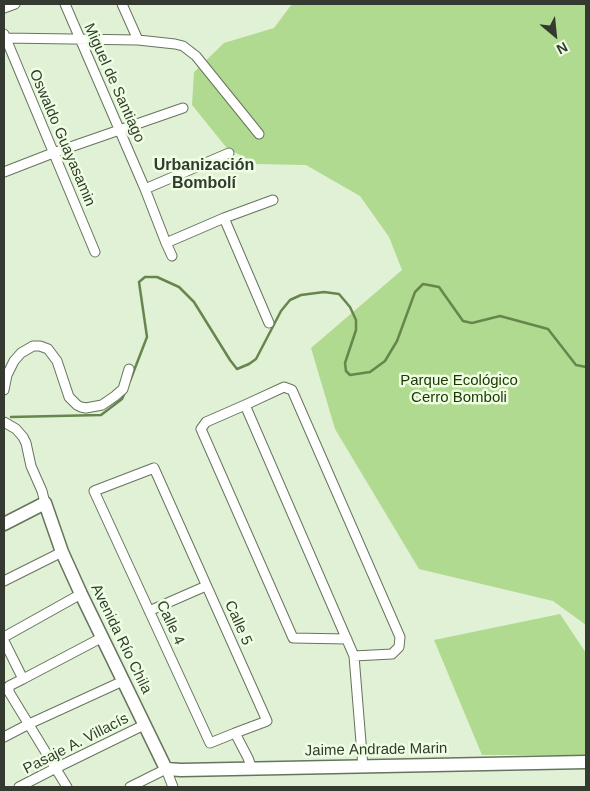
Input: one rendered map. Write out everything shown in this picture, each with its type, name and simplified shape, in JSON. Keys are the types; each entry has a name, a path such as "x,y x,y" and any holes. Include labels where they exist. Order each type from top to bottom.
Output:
{"street":[{"path":"4,8 15,4"},
{"name":"Miguel de Santiago","path":"64,4 120,130 172,256"},
{"path":"124,4 138,40"},
{"path":"5,36 138,40 183,46 202,62 259,134"},
{"name":"Oswaldo Guayasamin","path":"5,36 95,252"},
{"path":"4,172 183,108"},
{"path":"145,189 229,153"},
{"path":"166,244 224,218 274,200"},
{"path":"224,218 269,323"},
{"path":"4,390 7,375 14,361 21,353 33,346 40,346 48,350 57,361 69,397 77,405 86,408 102,405 123,389 129,369"},
{"path":"347,639 293,638 201,429 206,422 284,387 292,390 400,637 399,647 392,654 354,656"},
{"path":"245,406 354,656 363,766"},
{"path":"4,422 16,429 26,444 31,466 45,503 4,524"},
{"name":"Calle 5","path":"94,491 154,468 267,721 234,733"},
{"name":"Calle 4","path":"94,491 210,743 234,733"},
{"name":"Avenida Río Chila","path":"45,503 62,552 101,638 166,768 173,787"},
{"path":"4,581 62,552"},
{"path":"149,611 206,586"},
{"path":"22,679 4,639 81,594"},
{"path":"67,787 8,690 9,686 101,638"},
{"path":"4,738 29,724 124,681"},
{"name":"Pasaje A. Villacís","path":"20,787 144,724"},
{"path":"234,733 252,769"},
{"name":"Jaime Andrade Marin","path":"166,768 181,770 252,769 586,762"},
{"path":"130,787 166,768"}],"green space":[{"name":"Parque Ecológico Cerro Bomboli","path":"292,4 586,4 586,625 553,601 419,569 335,429 311,348 402,270 389,237 360,196 306,165 255,164 226,147 192,105 194,72 224,43 274,28"},
{"path":"560,614 586,653 586,755 482,755 434,640"}],"waterway":[{"path":"130,381 147,337 139,282 145,277 157,277 179,287 194,302 237,369 256,359 281,311 290,300 301,295 324,292 339,294 350,307 356,320 356,330 345,363 346,371 350,375 370,372 385,361 397,341 415,292 423,284 439,287 463,321 472,323 500,316 548,329 576,365 586,367"},
{"path":"11,417 101,415 122,399 126,390"}],"district":[{"name":"Urbanización Bombolí","path":"204,175"}]}
